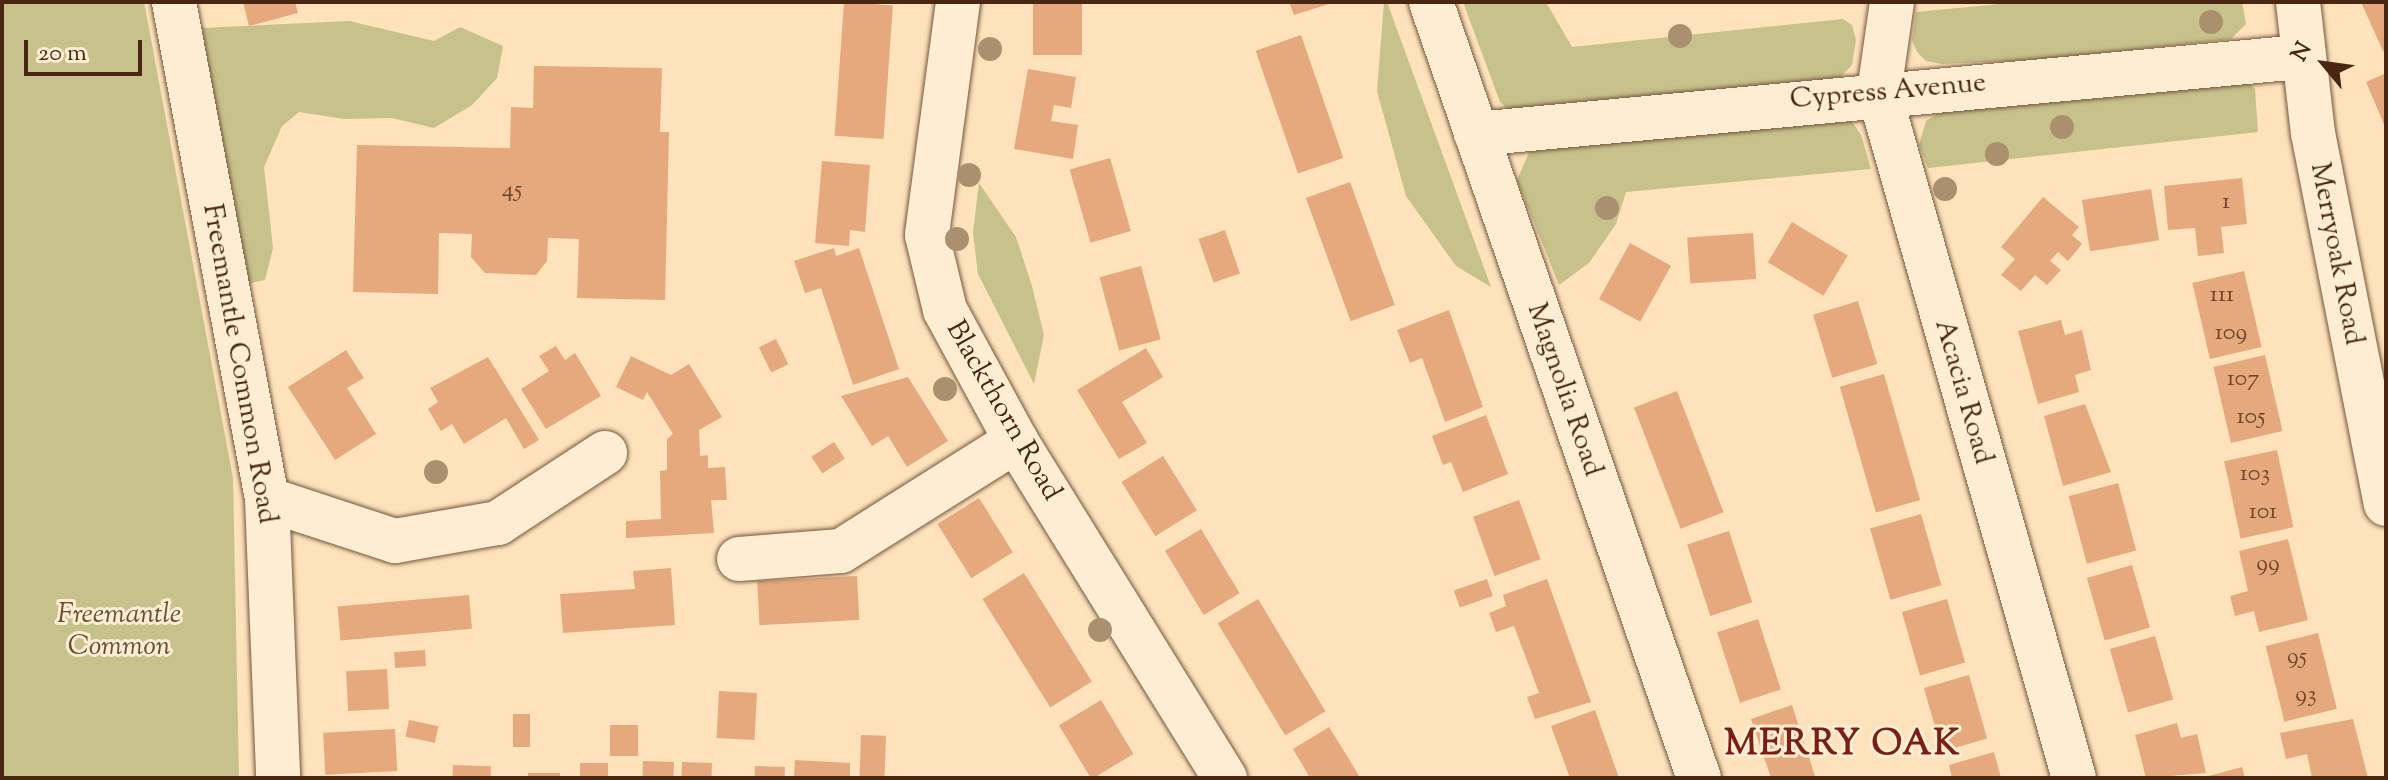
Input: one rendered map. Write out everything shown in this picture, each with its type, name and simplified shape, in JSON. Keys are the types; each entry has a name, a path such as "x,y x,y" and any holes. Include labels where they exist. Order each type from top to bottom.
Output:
{"street":[{"name":"Freemantle Common Road","path":"174,2 267,499 278,778"},
{"name":"Blackthorn Road","path":"958,2 927,235 945,310 1016,441 1225,778"},
{"name":"Magnolia Road","path":"1431,2 1699,778"},
{"name":"Acacia Road","path":"1892,2 1879,92 2074,778"},
{"name":"Merryoak Road","path":"2298,2 2300,57 2378,420 2386,504"},
{"name":"Cypress Avenue","path":"1476,134 1879,92 2300,57"},
{"path":"739,559 841,551 1016,441"},
{"path":"267,499 395,541 498,523 605,453"}],"green space":[{"name":"Freemantle Common","path":"2,2 144,2 233,478 239,778 2,778"},
{"path":"1384,2 1387,2 1491,287 1456,266 1406,196 1377,91"},
{"path":"1463,2 1546,2 1572,47 1843,19 1852,25 1856,40 1852,65 1838,80 1509,110 1500,102"},
{"path":"2021,2 2242,2 2246,24 2231,39 2048,59 1942,64 1926,61 1917,52 1912,40 1916,12"},
{"path":"349,21 434,41 460,27 503,46 497,78 472,105 434,128 392,118 344,119 299,112 282,126 264,167 273,248 265,280 246,284 202,28"},
{"path":"2248,81 2255,89 2258,132 1928,168 1919,145 1926,121 1940,112"},
{"path":"1851,120 1861,135 1871,169 1626,192 1616,224 1589,263 1559,285 1517,180 1532,146"},
{"path":"979,183 1016,237 1032,286 1044,335 1034,384 978,274 973,232"}],"building":[{"path":"243,2 295,2 298,13 249,26"},
{"path":"844,2 893,5 884,139 835,136"},
{"path":"1033,2 1082,2 1082,55 1033,55"},
{"path":"1289,2 1332,2 1332,3 1294,15"},
{"path":"2361,2 2386,2 2386,50 2383,51"},
{"path":"1301,35 1343,158 1298,174 1256,51"},
{"path":"534,66 662,68 660,132 669,132 665,300 577,298 579,239 548,238 547,261 536,275 485,273 471,257 472,234 439,233 438,294 353,292 357,145 510,148 511,107 533,108"},
{"path":"1028,69 1076,77 1071,108 1054,105 1051,121 1078,125 1073,159 1014,149"},
{"path":"2386,73 2386,129 2366,82"},
{"path":"1110,158 1131,231 1091,243 1070,170"},
{"path":"822,161 870,165 865,232 850,230 849,246 815,243"},
{"path":"2242,178 2247,224 2221,227 2224,253 2198,256 2195,228 2168,230 2164,186"},
{"path":"1350,182 1395,305 1351,321 1306,198"},
{"path":"2151,189 2159,240 2090,251 2082,200"},
{"path":"2043,197 2079,227 2072,235 2082,244 2068,261 2058,252 2050,261 2061,270 2047,285 2035,275 2021,291 2001,275 2015,259 2001,247"},
{"path":"1792,222 1848,255 1824,296 1768,262"},
{"path":"1225,230 1240,273 1214,283 1199,239"},
{"path":"1753,233 1756,279 1690,283 1687,238"},
{"path":"1630,243 1671,266 1640,322 1599,299"},
{"path":"834,248 836,256 859,248 899,369 853,385 821,288 805,293 794,261"},
{"path":"1141,266 1161,339 1119,351 1099,277"},
{"path":"2244,271 2262,347 2210,359 2192,283"},
{"path":"1858,301 1877,364 1832,378 1813,315"},
{"path":"1449,310 1483,407 1445,422 1422,358 1410,363 1397,330"},
{"path":"2061,320 2065,335 2082,330 2091,370 2075,375 2079,392 2038,404 2018,331"},
{"path":"776,339 788,364 771,372 759,347"},
{"path":"556,346 565,360 575,353 601,396 546,429 521,389 549,371 539,356"},
{"path":"1146,348 1163,377 1122,402 1147,443 1119,459 1077,390"},
{"path":"346,350 364,378 347,388 376,434 335,460 288,387"},
{"path":"2265,355 2283,431 2231,443 2213,367"},
{"path":"631,356 671,375 689,364 722,417 699,430 700,456 708,455 708,468 725,467 727,500 711,500 714,533 626,538 626,521 661,519 660,471 667,470 667,439 673,434 647,392 643,400 616,387"},
{"path":"488,357 539,440 524,449 506,418 464,444 452,424 441,431 428,409 438,402 430,388"},
{"path":"1884,374 1920,500 1876,513 1840,387"},
{"path":"908,377 948,441 907,467 888,436 872,446 841,396"},
{"path":"1677,391 1724,512 1681,529 1634,407"},
{"path":"2085,404 2111,472 2063,486 2044,416"},
{"path":"1486,415 1508,474 1463,492 1451,462 1443,465 1432,436"},
{"path":"834,442 845,459 822,473 811,457"},
{"path":"2277,450 2293,527 2241,539 2224,461"},
{"path":"1163,456 1197,510 1155,536 1121,482"},
{"path":"2118,483 2136,551 2087,564 2069,496"},
{"path":"979,498 1013,552 971,578 937,524"},
{"path":"1519,500 1541,559 1495,576 1473,517"},
{"path":"1921,514 1941,585 1890,600 1870,529"},
{"path":"1201,529 1240,593 1204,615 1165,551"},
{"path":"1729,531 1752,602 1710,616 1687,545"},
{"path":"2288,539 2308,620 2259,632 2254,611 2235,616 2230,596 2248,591 2239,551"},
{"path":"2132,565 2150,627 2105,640 2087,578"},
{"path":"671,568 675,625 563,633 560,594 635,589 633,571"},
{"path":"1024,573 1092,682 1050,708 982,599"},
{"path":"857,576 859,620 759,625 757,581"},
{"path":"1487,579 1493,596 1460,607 1454,590"},
{"path":"1547,579 1591,702 1535,719 1527,697 1539,693 1514,626 1496,632 1489,613 1506,606 1503,595"},
{"path":"469,595 472,629 340,640 338,607"},
{"path":"1258,599 1325,711 1285,735 1218,623"},
{"path":"1947,599 1965,662 1920,675 1902,612"},
{"path":"1758,619 1781,689 1740,703 1717,632"},
{"path":"2318,633 2337,709 2284,722 2266,646"},
{"path":"2155,636 2173,699 2128,712 2110,649"},
{"path":"425,650 426,666 395,668 394,652"},
{"path":"387,669 389,709 348,711 346,671"},
{"path":"1969,675 1987,738 1942,751 1924,688"},
{"path":"719,691 757,693 754,740 717,738"},
{"path":"1101,700 1133,754 1091,778 1059,725"},
{"path":"1792,705 1815,776 1771,778 1751,719"},
{"path":"1595,710 1619,778 1570,778 1551,726"},
{"path":"513,714 530,714 530,747 513,747"},
{"path":"2353,719 2368,778 2312,778 2307,754 2286,759 2280,733"},
{"path":"409,720 438,726 435,743 405,737"},
{"path":"2177,723 2181,738 2197,734 2206,773 2146,778 2135,735"},
{"path":"610,725 638,725 638,756 610,756"},
{"path":"1329,727 1360,778 1310,778 1293,749"},
{"path":"395,729 397,771 325,775 323,733"},
{"path":"861,735 886,736 885,778 860,777"},
{"path":"1994,752 2001,778 1952,778 1949,765"},
{"path":"795,760 850,763 850,778 794,778"},
{"path":"643,761 674,762 673,778 642,778"},
{"path":"682,762 712,763 711,778 681,778"},
{"path":"580,763 608,763 608,778 580,778"},
{"path":"453,765 491,766 491,778 453,778"},
{"path":"755,766 785,767 785,778 755,778"},
{"path":"2242,767 2245,778 2205,777"},
{"path":"528,773 560,773 560,778 528,778"}],"district":[{"name":"MERRY OAK","path":"1843,746"}]}
